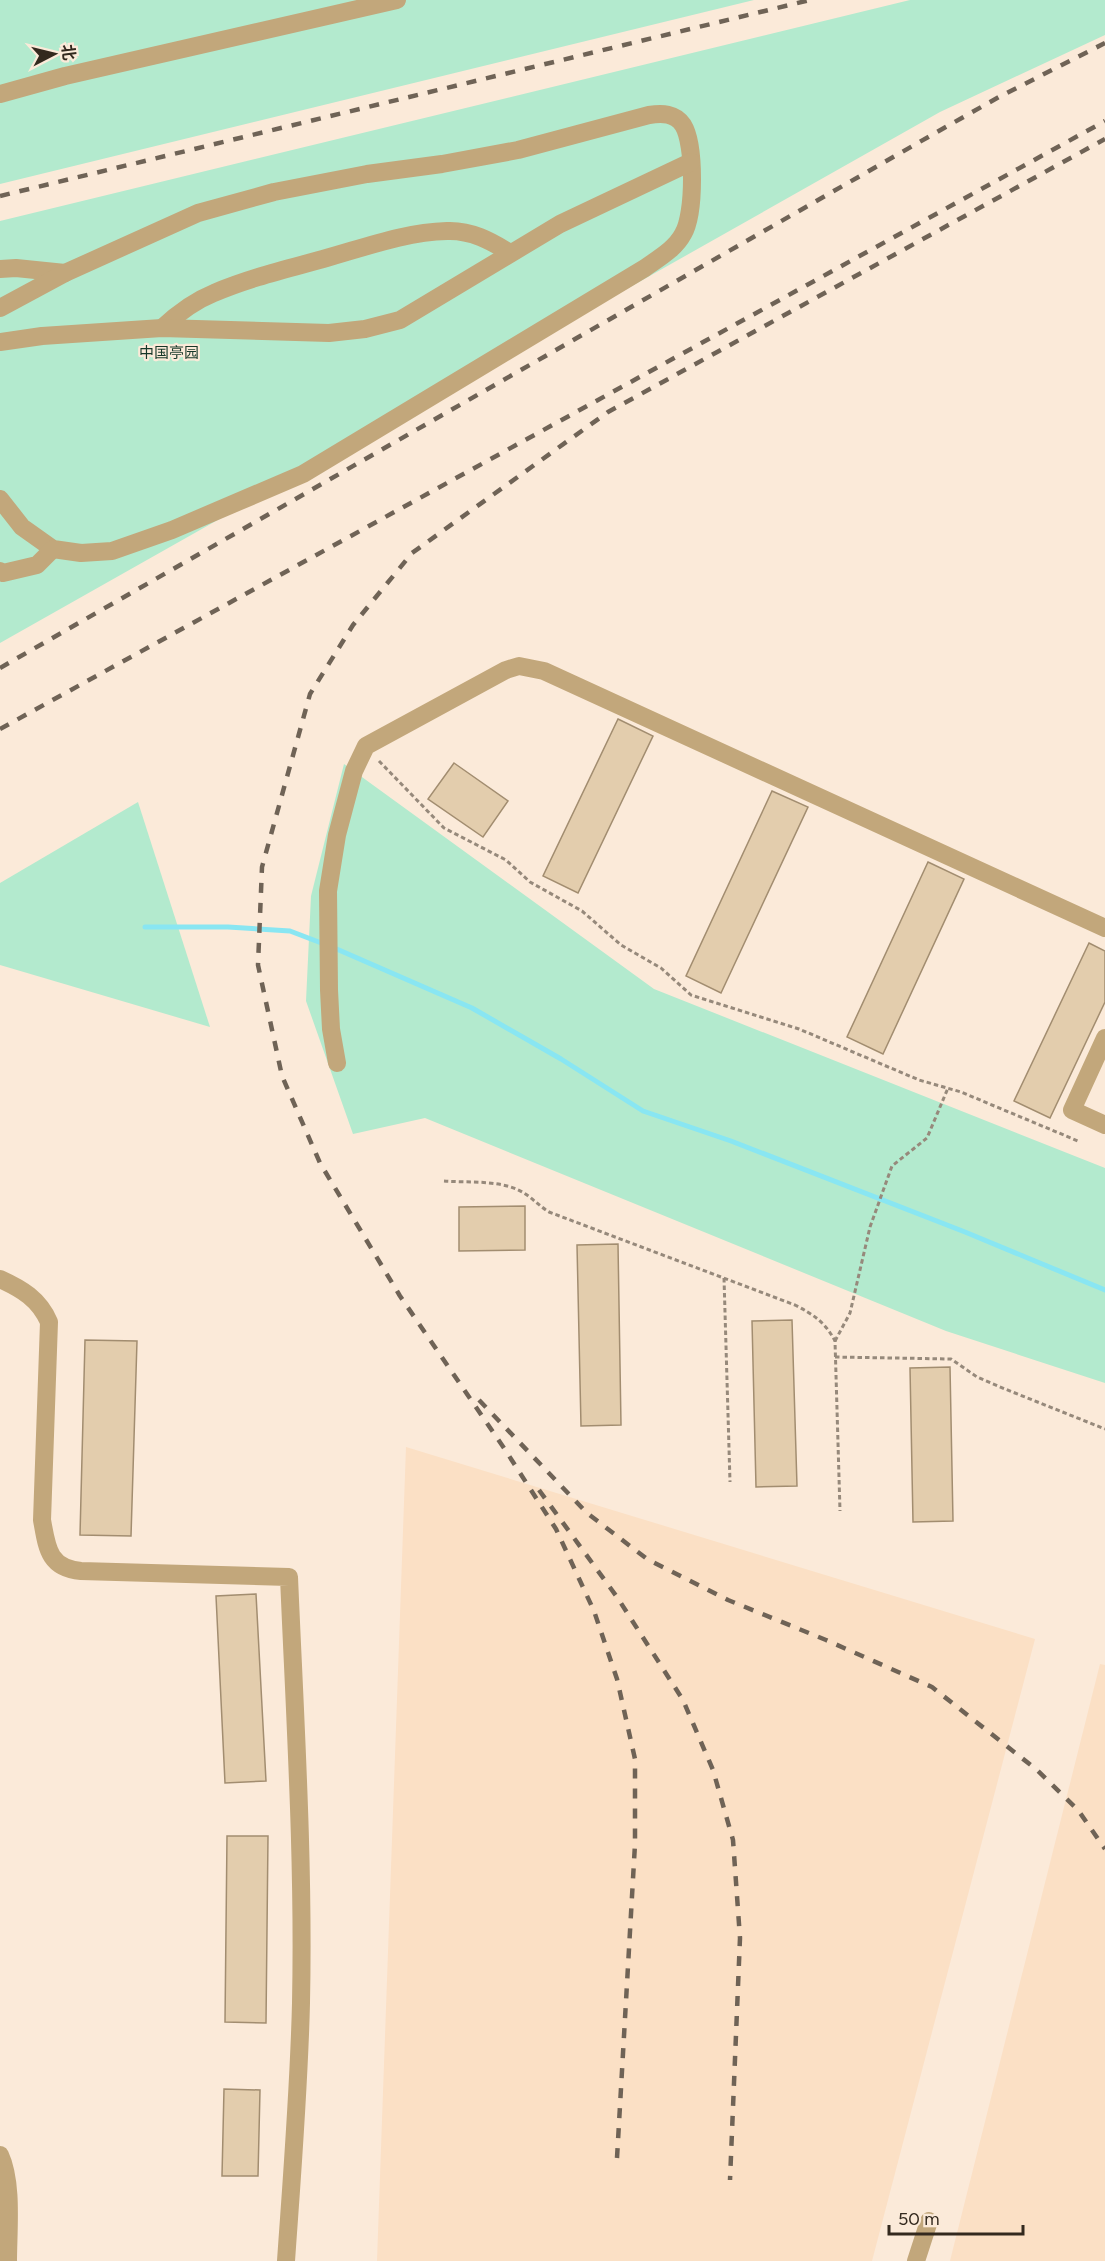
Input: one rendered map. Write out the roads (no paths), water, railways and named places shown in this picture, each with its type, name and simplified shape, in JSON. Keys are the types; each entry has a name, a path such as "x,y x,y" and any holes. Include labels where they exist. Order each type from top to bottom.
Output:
{"street":[{"path":"0,94 65,76 397,0"},
{"path":"0,308 65,273 198,213 274,192 367,174 442,164 518,150 662,113 674,117 683,125 687,136 692,162 692,201 684,234 676,245 635,274 303,474 172,530 112,551 81,553 53,549 22,527 0,499"},
{"path":"0,342 42,336 162,328 329,333 365,329 400,320 560,224 692,162"},
{"path":"162,328 184,308 214,292 362,248 424,233 449,231 472,234 493,242 510,253"},
{"path":"0,269 16,268 65,273"},
{"path":"0,571 3,573 37,565 53,549"},
{"path":"337,1063 331,1029 328,891 337,836 354,771 366,746 506,670 519,666 533,667 1105,928"},
{"path":"1104,1125 1072,1110 1105,1038"},
{"path":"0,1279 26,1292 37,1302 48,1322 42,1520 51,1556 59,1565 67,1570 81,1571 289,1577 300,1842 301,1968 298,2082 286,2261"},
{"path":"0,2155 5,2165 7,2181 8,2261"},
{"path":"916,2261 929,2222"}],"waterway":[{"path":"145,927 228,927 290,931 324,944"},
{"path":"332,947 472,1008 561,1059 643,1111 731,1141 965,1232 1105,1290"}],"railway":[{"path":"0,196 810,0"},
{"path":"0,668 937,132 999,97 1105,43"},
{"path":"0,729 1105,121"},
{"path":"617,2158 635,1844 635,1759 617,1679 594,1611 556,1529 504,1448 400,1296 320,1163 282,1076 258,965 262,867 310,694 353,625 412,553 608,412 1105,139"},
{"path":"479,1400 587,1513 647,1559 728,1600 932,1687 1037,1770 1078,1810 1105,1849"},
{"path":"539,1490 617,1597 683,1700 713,1770 733,1840 740,1938 730,2180"}],"park label":[{"name":"中国亭园","path":"169,353"}]}
